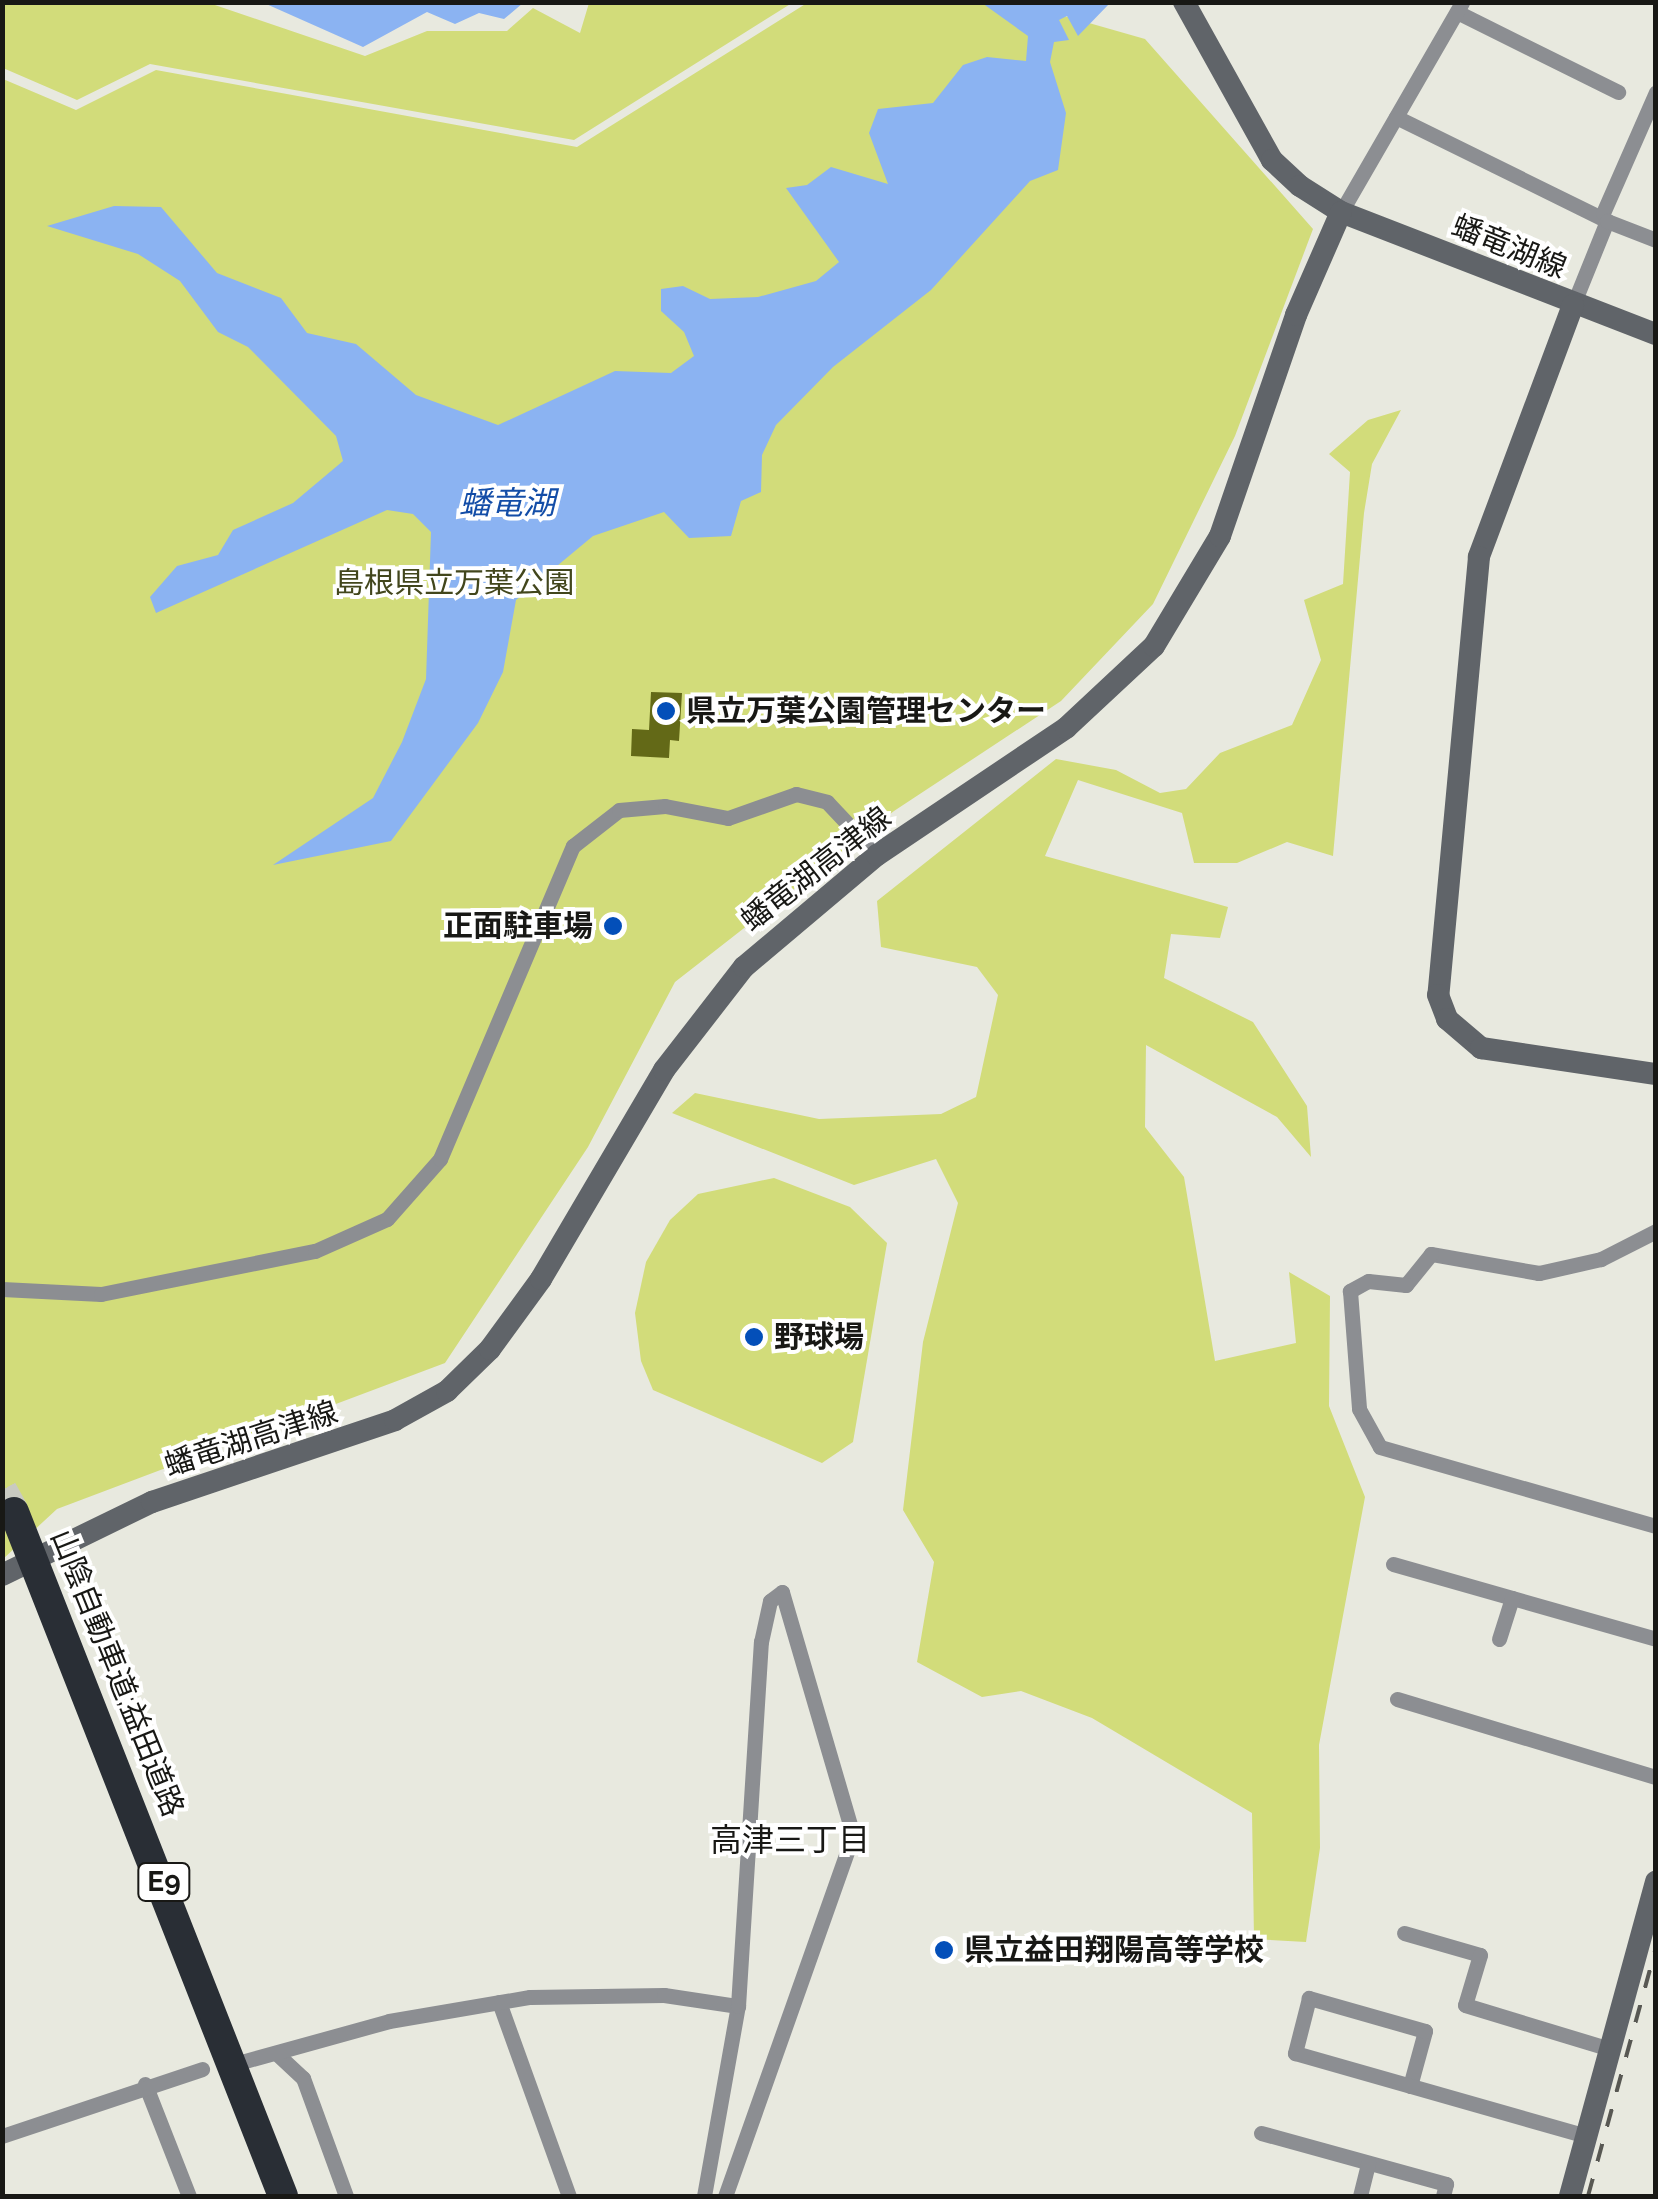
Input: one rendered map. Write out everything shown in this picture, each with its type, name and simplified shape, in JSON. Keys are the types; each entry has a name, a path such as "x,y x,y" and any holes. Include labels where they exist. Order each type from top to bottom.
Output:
{"highway":[{"name":"山陰自動車道;益田道路","path":"9,1518 282,2196"},
{"name":"山陰自動車道;益田道路","path":"24,1563 69,1664 271,2196"}],"main road":[{"name":"蟠竜湖線","path":"1184,2 1272,160 1342,212 1656,334"},
{"name":"蟠竜湖高津線","path":"24,1563 152,1502 328,1449 447,1391 541,1279 703,1014 781,929 877,855 1066,728 1154,646 1220,536 1296,315 1342,212"},
{"path":"1574,304 1480,557 1438,995 1446,1019 1482,1048 1656,1074"},
{"path":"1570,2196 1656,1882"}],"street":[{"path":"1342,212 1460,7 1618,92"},
{"path":"1574,304 1656,92"},
{"path":"1396,117 1656,240"},
{"path":"2,1288 101,1294 315,1251 387,1219 440,1160 574,846 619,810 665,806 728,818 796,794 828,802 877,855"},
{"path":"1656,1231 1601,1260 1539,1273 1431,1254 1406,1285 1368,1281 1350,1291 1358,1409 1380,1446 1656,1526"},
{"path":"1394,1564 1656,1640"},
{"path":"704,2196 738,2006 761,1642 770,1601 782,1592 860,1836 724,2196"},
{"path":"1499,1640 1512,1598"},
{"path":"1397,1698 1656,1776"},
{"path":"1404,1933 1480,1955 1465,2004 1610,2050"},
{"path":"245,2060 499,2002 586,1993 738,2006"},
{"path":"1410,2086 1425,2031 1309,1998 1295,2052 1410,2086 1586,2136"},
{"path":"499,2002 569,2196"},
{"path":"276,2053 304,2078 346,2196"},
{"path":"2,2136 145,2084 202,2069"},
{"path":"145,2084 189,2196"},
{"path":"1261,2134 1446,2184 1443,2196"},
{"path":"1360,2196 1368,2163"}],"green space":[{"path":"3,2 209,3 365,56 427,31 507,31 533,8 580,33 589,3 792,3 574,140 150,64 77,100 3,68"},
{"name":"島根県立万葉公園","path":"807,3 1019,3 1145,39 1313,229 1235,436 1153,604 1061,701 894,811 675,982 588,1147 445,1363 57,1509 3,1559 3,79 76,110 156,70 577,147"},
{"path":"1401,410 1372,464 1364,513 1333,856 1287,842 1237,863 1194,863 1182,813 1078,780 1045,856 1228,907 1220,938 1171,934 1164,978 1253,1022 1307,1106 1311,1157 1277,1117 1146,1045 1145,1127 1184,1177 1215,1361 1296,1343 1289,1272 1330,1296 1329,1406 1365,1497 1319,1745 1320,1848 1306,1942 1254,1939 1252,1813 1092,1718 1021,1691 982,1697 917,1662 934,1562 903,1510 923,1342 958,1203 936,1159 854,1185 672,1113 695,1093 819,1119 941,1114 976,1097 998,995 977,967 881,947 877,901 1056,759 1116,770 1160,793 1186,789 1220,753 1292,725 1321,660 1304,600 1343,584 1350,472 1329,454 1368,420"},
{"name":"野球場","path":"774,1178 850,1207 887,1243 853,1442 822,1463 653,1390 641,1361 635,1313 646,1262 670,1220 698,1194"}],"water":[{"path":"523,2 504,19 479,13 455,24 427,12 363,47 264,3"},
{"name":"蟠竜湖","path":"982,3 1110,3 1078,36 1067,16 1059,20 1069,40 1054,42 1050,62 1066,113 1058,170 1030,181 931,290 833,367 776,425 762,455 761,492 741,501 731,536 689,538 664,512 593,536 516,600 503,672 478,723 391,841 273,865 373,798 402,742 426,679 431,532 413,514 387,510 156,613 150,597 177,566 218,555 233,530 293,503 343,461 336,436 248,347 218,332 180,281 138,254 47,226 114,206 161,207 217,273 281,298 307,333 356,344 416,395 498,425 615,371 671,373 694,356 684,332 661,311 661,289 683,286 710,299 758,297 816,281 839,262 786,188 807,185 831,167 888,184 869,133 878,109 933,103 963,65 987,57 1026,61 1028,36"}],"building":[{"name":"県立万葉公園管理センター","path":"651,692 682,693 679,741 670,740 669,758 631,756 632,729 649,730"}],"tunnel":[{"path":"2,1490 14,1512"}],"railway":[{"path":"1588,2196 1656,1948"}],"place":[{"name":"県立万葉公園管理センター","path":"666,711"},
{"name":"正面駐車場","path":"613,926"},
{"name":"野球場","path":"754,1337"},
{"name":"県立益田翔陽高等学校","path":"944,1950"}],"district":[{"name":"高津三丁目","path":"790,1840"}]}
